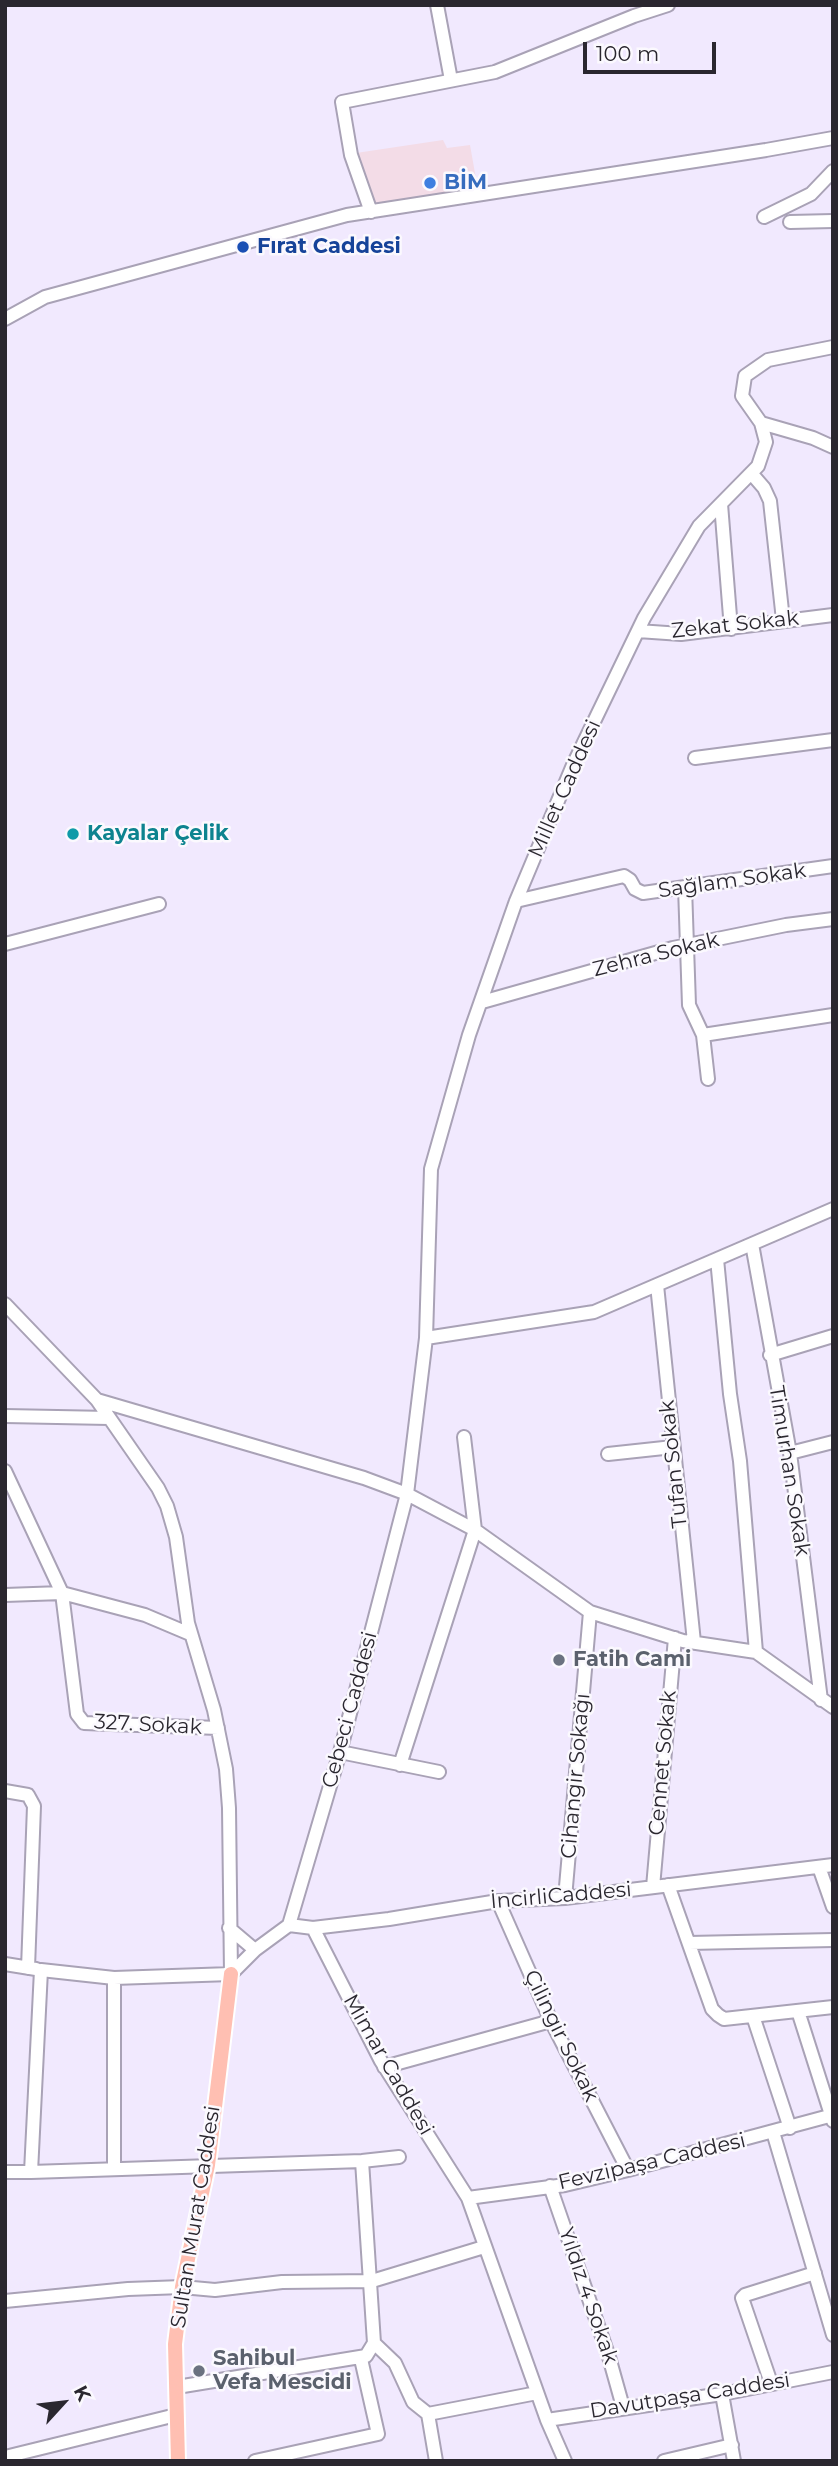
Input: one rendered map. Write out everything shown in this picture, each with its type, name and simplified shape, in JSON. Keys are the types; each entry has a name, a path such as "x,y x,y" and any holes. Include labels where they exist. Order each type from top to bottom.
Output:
{"main road":[{"name":"Sultan Murat Caddesi","path":"177,2461 175,2344 182,2287 208,2165 231,1974"}],"street":[{"path":"437,5 451,80"},
{"path":"370,212 351,155 342,102 495,72 668,5"},
{"path":"5,319 45,297 347,215 833,138"},
{"path":"764,217 811,194 833,171"},
{"path":"789,222 833,221"},
{"path":"833,347 768,360 745,376 742,396 761,423 813,438 833,447"},
{"name":"Millet Caddesi","path":"426,1338 431,1169 469,1035 516,901 573,765 638,631 699,526 758,466 766,442 761,423"},
{"path":"751,473 764,488 770,501 783,620"},
{"path":"721,504 731,629"},
{"name":"Zekat Sokak","path":"638,631 681,634 833,615"},
{"path":"695,758 833,740"},
{"name":"Sağlam Sokak","path":"516,901 624,876 635,889 643,893 833,866"},
{"path":"685,887 689,1005 703,1035 708,1079"},
{"path":"5,944 159,904"},
{"name":"Zehra Sokak","path":"482,1002 686,945 786,925 833,919"},
{"path":"703,1035 833,1015"},
{"path":"426,1338 594,1312 833,1209"},
{"name":"Timurhan Sokak","path":"752,1244 790,1453 821,1700"},
{"path":"717,1259 730,1394 740,1461 756,1652"},
{"name":"Tufan Sokak","path":"657,1285 694,1642"},
{"path":"5,1304 97,1400 158,1488 167,1506 176,1537 190,1634 218,1728 226,1769 231,1974"},
{"path":"771,1355 833,1336"},
{"name":"Cebeci Caddesi","path":"289,1925 340,1752 407,1494 426,1338"},
{"path":"97,1400 363,1478 407,1494 475,1530 590,1612 675,1638 756,1652 833,1707"},
{"path":"5,1416 109,1418"},
{"path":"400,1765 475,1530 464,1437"},
{"path":"790,1453 833,1442"},
{"path":"608,1454 673,1447"},
{"name":"327. Sokak","path":"5,1471 62,1593 77,1714 84,1723 218,1728"},
{"path":"5,1595 62,1593 145,1615 190,1634"},
{"name":"Cihangir Sokağı","path":"565,1898 590,1612"},
{"name":"Cennet Sokak","path":"653,1887 675,1638"},
{"path":"340,1752 439,1772"},
{"path":"5,1791 28,1795 34,1806 35,1969 31,2172"},
{"path":"826,1866 833,1907"},
{"name":"İncirliCaddesi","path":"289,1925 313,1928 498,1901 565,1898 826,1866"},
{"path":"668,1885 712,2009 724,2019 833,2007"},
{"name":"Çilingir Sokak","path":"498,1901 551,2021 628,2170"},
{"path":"5,1964 114,1978 231,1974 255,1950 289,1925"},
{"path":"229,1928 255,1950"},
{"name":"Mimar Caddesi","path":"313,1928 384,2067 468,2199 484,2248"},
{"path":"689,1943 833,1940"},
{"path":"114,1978 114,2169"},
{"path":"799,2011 832,2117"},
{"path":"753,2016 790,2128"},
{"path":"384,2067 551,2021"},
{"name":"Fevzipaşa Caddesi","path":"468,2199 628,2170 832,2117"},
{"path":"773,2132 833,2335"},
{"path":"5,2172 362,2161 400,2157"},
{"path":"177,2387 361,2359 366,2356 374,2343 362,2161"},
{"name":"Yıldız 4 Sokak","path":"550,2186 609,2357 623,2407"},
{"path":"5,2301 128,2289 182,2287 215,2290 282,2282 372,2281 484,2248 547,2420 565,2461"},
{"path":"771,2383 742,2298 815,2273"},
{"path":"374,2343 395,2363 414,2402 428,2414 436,2461"},
{"path":"255,2461 299,2456 378,2434 361,2359"},
{"name":"Davutpaşa Caddesi","path":"547,2420 722,2394 833,2372"},
{"path":"428,2414 537,2393"},
{"path":"722,2394 734,2461"},
{"path":"5,2457 176,2415"},
{"path":"664,2461 732,2445"}],"shaded area":[{"path":"443,140 447,148 470,145 478,190 373,204 356,153"}],"place":[{"name":"BİM","path":"430,183"},
{"name":"Fırat Caddesi","path":"243,247"},
{"name":"Kayalar Çelik","path":"73,834"},
{"name":"Fatih Cami","path":"559,1660"},
{"name":"Sahibul Vefa Mescidi","path":"199,2371"}]}
